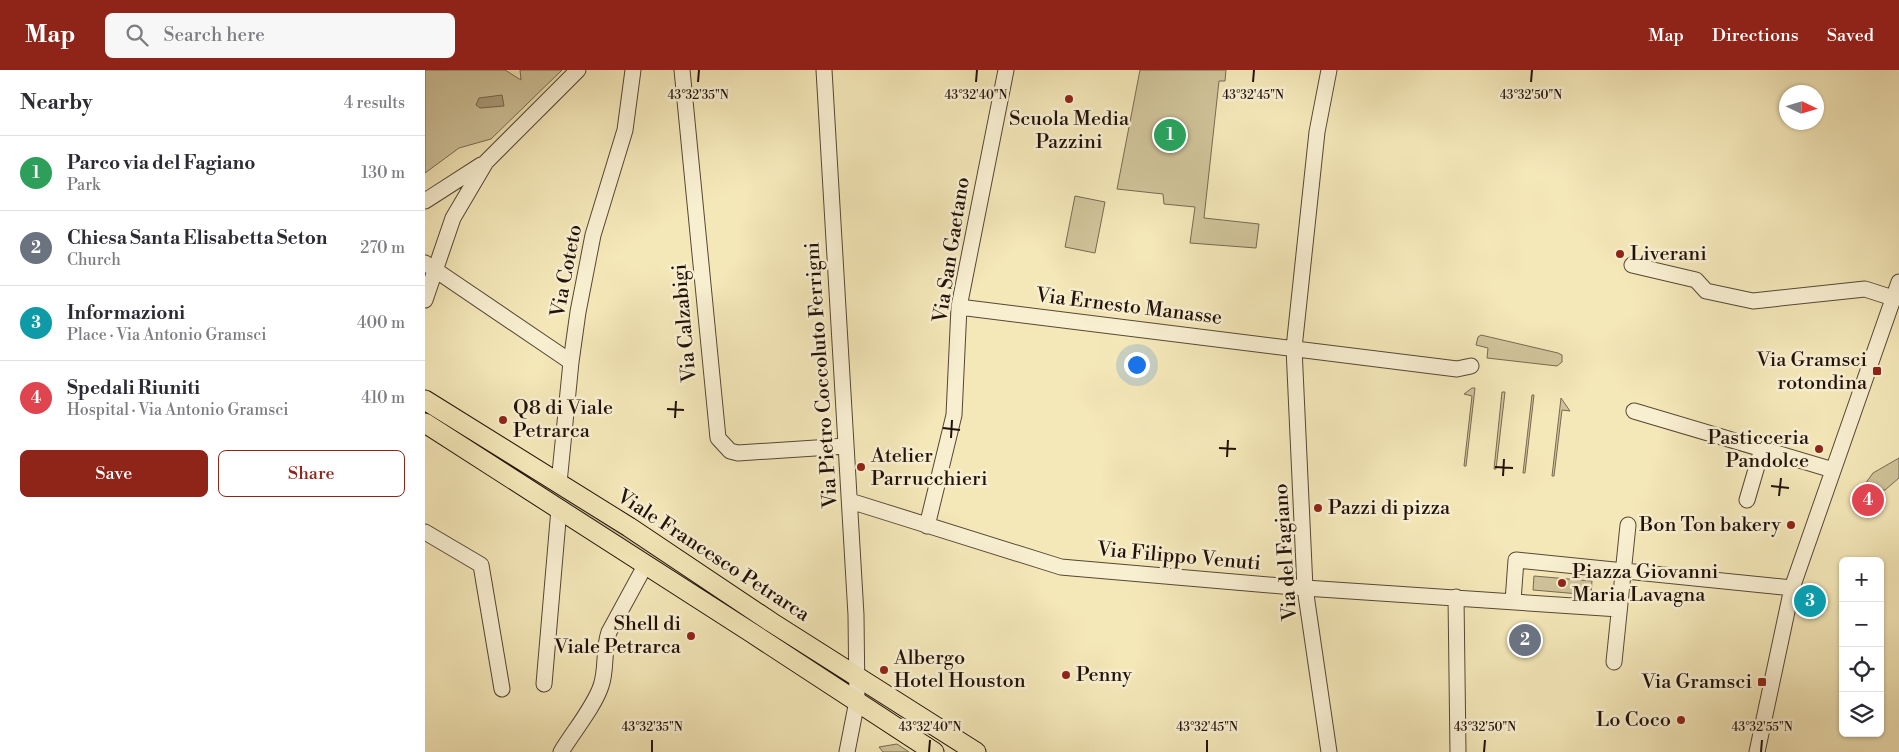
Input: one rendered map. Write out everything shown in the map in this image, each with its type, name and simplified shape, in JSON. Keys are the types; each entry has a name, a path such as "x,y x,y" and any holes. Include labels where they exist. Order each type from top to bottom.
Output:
{"main road":[{"name":"Viale Francesco Petrarca","path":"425,400 559,483 976,752"},
{"path":"425,423 646,564 934,752"}],"street":[{"path":"425,201 486,162 578,70"},
{"name":"Via Coteto","path":"559,483 571,362 593,235 625,130 633,70"},
{"name":"Via Calzabigi","path":"682,70 718,438 729,451 737,453 846,446"},
{"name":"Via Pietro Coccoluto Ferrigni","path":"824,70 850,501 857,677 857,701 847,752"},
{"name":"Via San Gaetano","path":"927,526 954,415 959,307 986,163 1007,70"},
{"name":"Via del Fagiano","path":"1329,70 1317,132 1295,348 1305,588 1329,752"},
{"path":"425,300 430,266 459,205 486,162"},
{"path":"1633,265 1660,267 1696,280 1706,291 1753,301 1865,289 1893,298"},
{"path":"430,266 571,362"},
{"path":"1757,752 1792,588 1899,282"},
{"name":"Via Ernesto Manasse","path":"959,307 1295,348"},
{"path":"1295,348 1457,368 1471,366"},
{"path":"1634,411 1833,470"},
{"path":"1747,500 1762,449"},
{"name":"Via Filippo Venuti","path":"850,501 1061,567 1305,588 1513,602"},
{"path":"544,684 559,509"},
{"path":"1614,662 1628,526"},
{"path":"425,532 481,565 502,689"},
{"path":"1619,609 1513,602 1516,560 1623,569 1792,588"},
{"path":"561,752 599,692 603,680 605,641 646,564"},
{"path":"1456,597 1458,752"}],"shaded area":[{"path":"425,70 505,70 521,80 520,70 562,70 491,139 459,148 425,173"},
{"path":"1140,70 1226,70 1225,81 1219,81 1204,218 1259,224 1256,248 1190,243 1195,207 1164,204 1163,194 1117,189"},
{"path":"502,95 504,106 480,108 476,105 479,98"},
{"path":"1075,196 1105,202 1095,253 1065,247"},
{"path":"1481,335 1558,353 1562,355 1562,362 1557,366 1487,358 1488,348 1476,345 1478,337"},
{"path":"1475,388 1466,466 1464,466 1472,396 1464,394"},
{"path":"1502,392 1505,392 1496,469 1494,469"},
{"path":"1532,395 1534,395 1525,473 1523,473"},
{"path":"1561,398 1570,411 1562,410 1554,476 1552,476"},
{"path":"425,409 703,584 842,676 836,676 425,417"},
{"path":"1899,458 1899,478 1885,490 1860,491 1873,473"},
{"path":"1534,576 1592,581 1591,595 1533,590"},
{"path":"897,744 909,752 883,752 879,747"}],"place":[{"name":"Scuola Media Pazzini","path":"1069,99"},
{"name":"Parco via del Fagiano","path":"1170,135"},
{"name":"Liverani","path":"1620,254"},
{"name":"Via Gramsci rotondina","path":"1877,371"},
{"name":"Q8 di Viale Petrarca","path":"503,420"},
{"name":"Pasticceria Pandolce","path":"1819,449"},
{"name":"Atelier Parrucchieri","path":"861,467"},
{"name":"Spedali Riuniti","path":"1868,500"},
{"name":"Pazzi di pizza","path":"1318,508"},
{"name":"Bon Ton bakery","path":"1791,525"},
{"name":"Piazza Giovanni Maria Lavagna","path":"1562,583"},
{"name":"Informazioni","path":"1810,601"},
{"name":"Shell di Viale Petrarca","path":"691,636"},
{"name":"Chiesa Santa Elisabetta Seton","path":"1525,640"},
{"name":"Albergo Hotel Houston","path":"884,670"},
{"name":"Penny","path":"1066,675"},
{"name":"Via Gramsci","path":"1762,682"},
{"name":"Lo Coco","path":"1681,720"}]}
